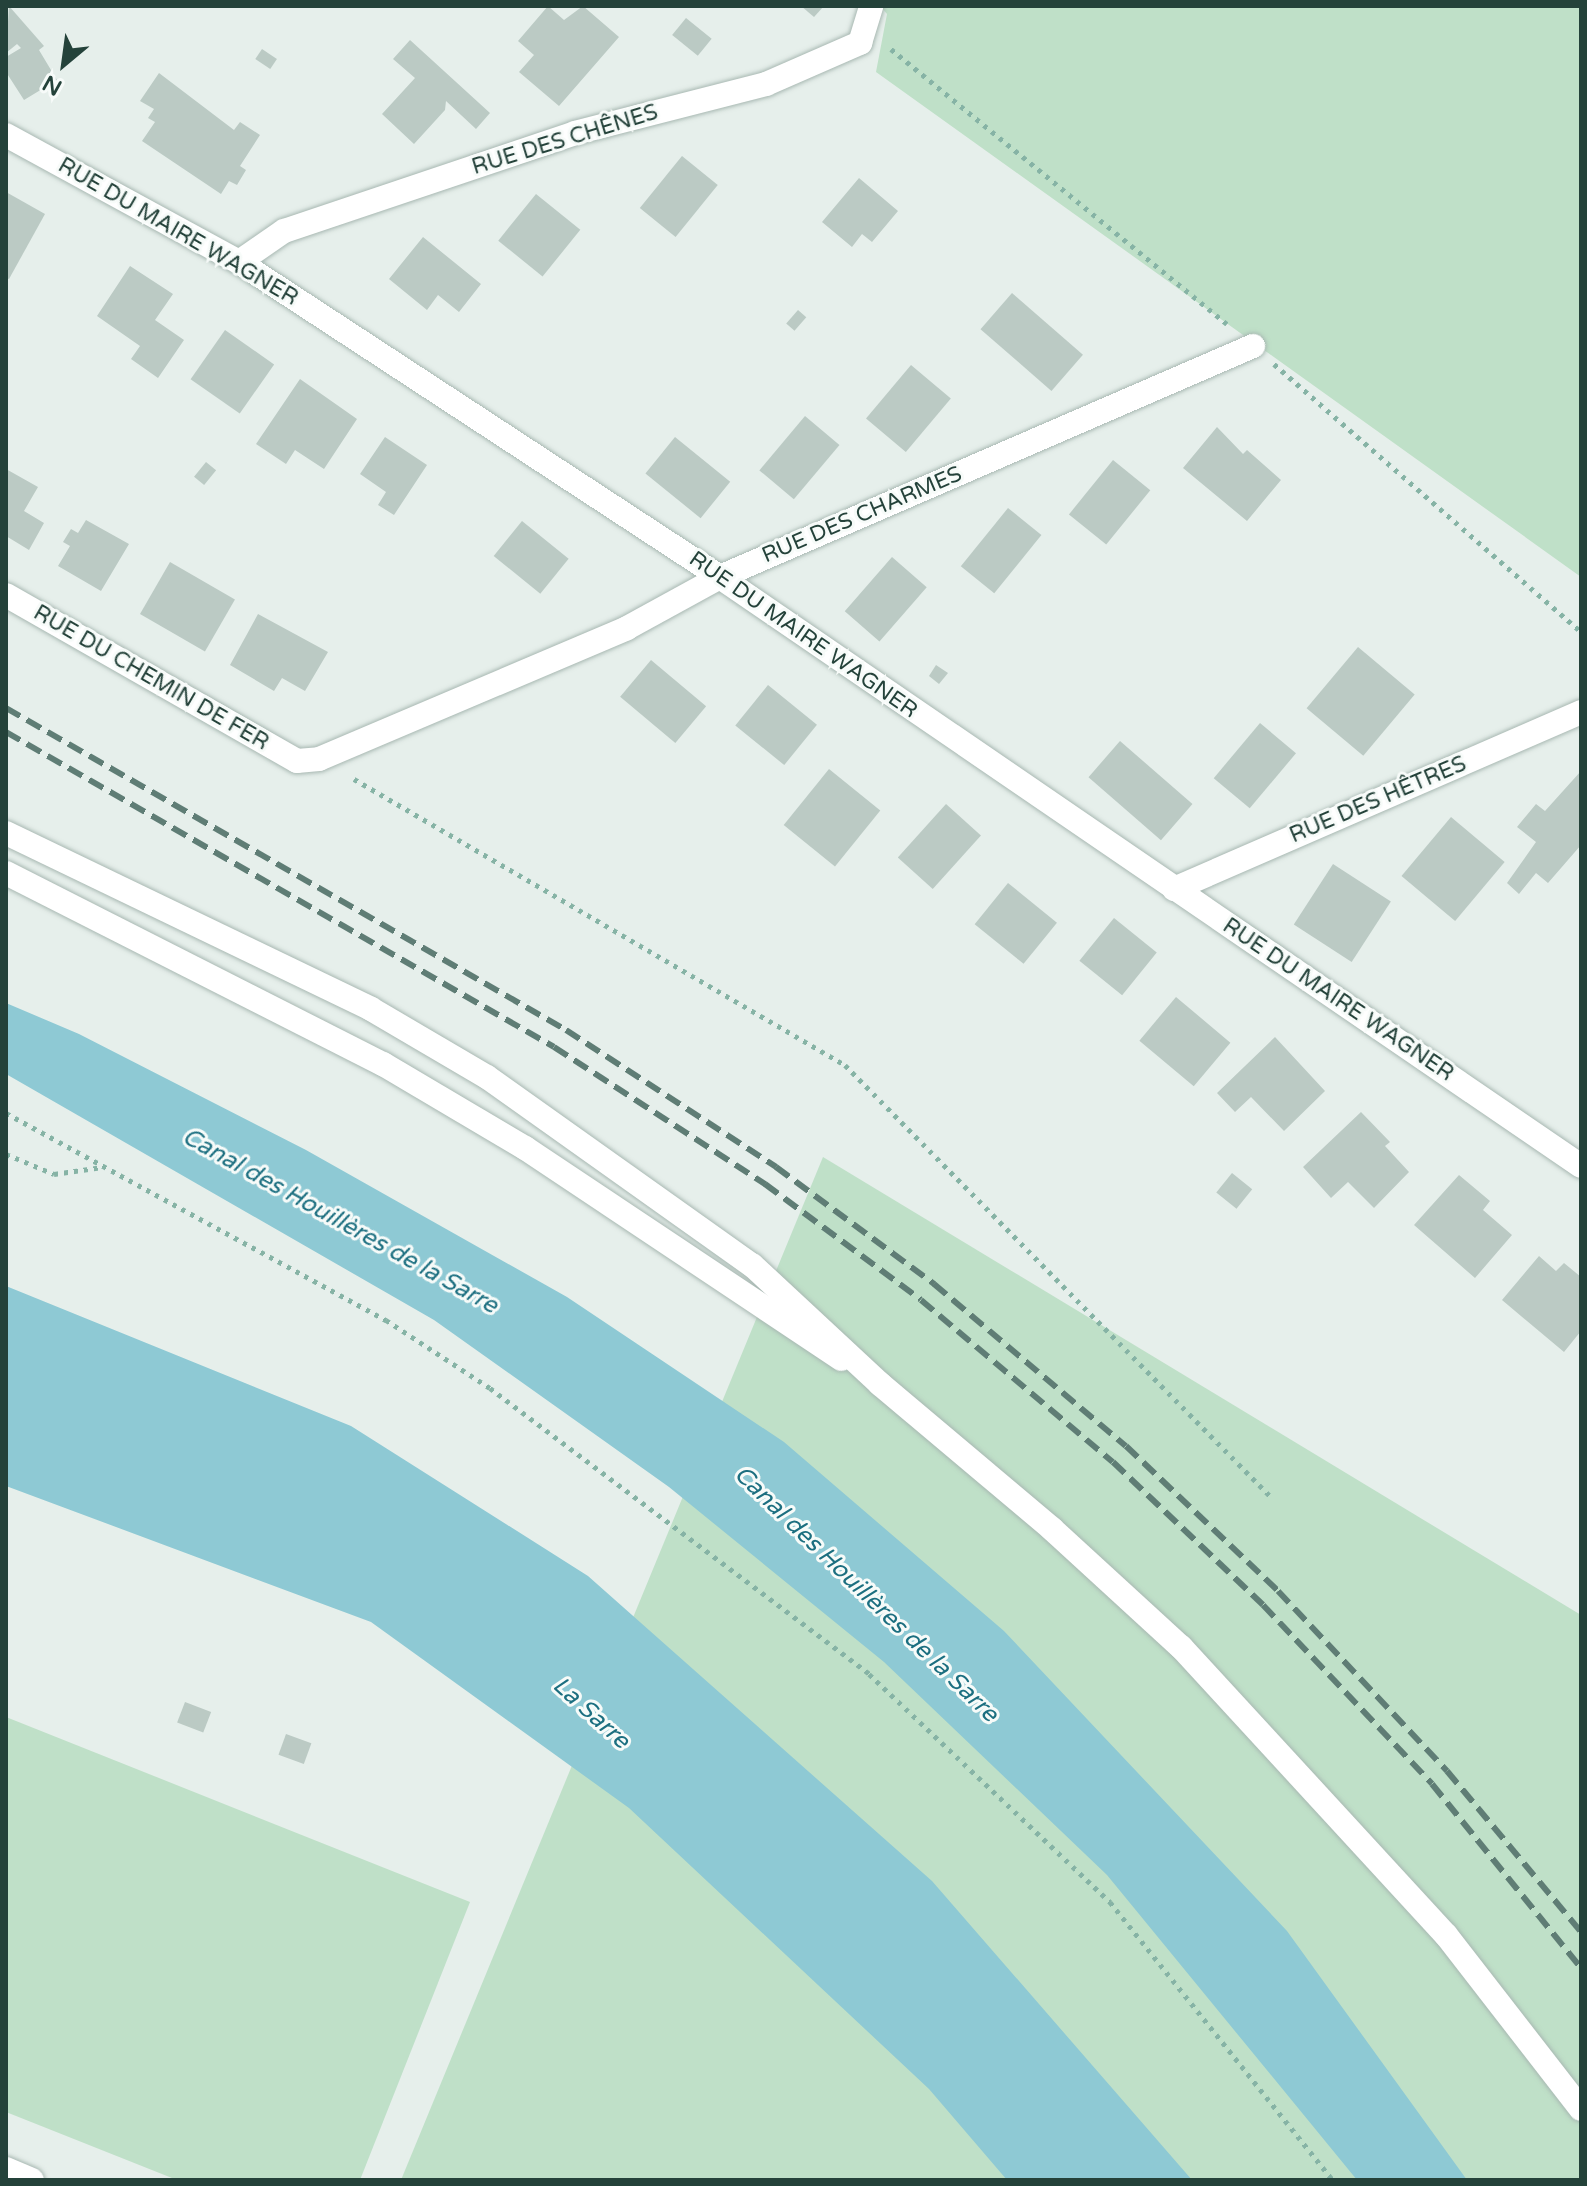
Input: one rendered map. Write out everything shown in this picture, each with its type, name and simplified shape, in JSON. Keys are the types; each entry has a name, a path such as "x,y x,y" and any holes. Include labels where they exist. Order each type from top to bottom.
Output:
{"street":[{"name":"RUE DES CHÊNES","path":"239,262 284,231 575,133 766,84 860,43 871,6"},
{"name":"RUE DU MAIRE WAGNER","path":"6,135 239,262 720,577 1581,1166"},
{"name":"RUE DES CHARMES","path":"308,760 627,628 720,577 1253,346"},
{"name":"RUE DU CHEMIN DE FER","path":"6,595 308,760"},
{"name":"RUE DES HÊTRES","path":"1174,889 1581,712"},
{"path":"6,833 358,1002 487,1077 752,1265 880,1384 1052,1529 1181,1647 1446,1935 1581,2109"},
{"path":"6,873 383,1064 525,1148 880,1384"},
{"path":"6,2169 32,2180"}],"path":[{"path":"308,760 845,1065 1270,1496"},
{"path":"6,1113 372,1312 490,1388 869,1674 1110,1902 1333,2180"},
{"path":"6,1154 54,1174 104,1167"}],"green space":[{"path":"880,6 1581,6 1581,577 876,72 887,14"},
{"path":"823,1157 1581,1615 1581,2180 401,2180"},
{"path":"6,1717 470,1902 360,2180 177,2180 6,2112"}],"water":[{"name":"Canal des Houillères de la Sarre","path":"6,1003 79,1034 306,1150 567,1297 784,1442 1004,1631 1287,1931 1467,2180 1357,2180 1107,1875 884,1662 669,1487 434,1320 6,1074"},
{"name":"La Sarre","path":"6,1286 351,1426 588,1576 932,1881 1192,2180 1007,2180 929,2089 629,1808 371,1622 6,1486"}],"building":[{"path":"9,6 44,46 39,50 57,80 24,100 6,72 6,57 21,48 17,44 6,53"},
{"path":"548,6 564,20 583,6 619,37 559,106 519,72 534,55 518,41"},
{"path":"801,6 824,6 814,17"},
{"path":"686,18 712,39 698,56 672,35"},
{"path":"410,40 490,113 476,129 446,101 445,110 414,144 382,114 415,78 393,59"},
{"path":"262,49 277,59 270,69 255,59"},
{"path":"159,73 234,130 240,122 260,135 240,166 246,170 237,185 229,181 221,194 142,141 155,122 148,118 154,109 140,101"},
{"path":"682,156 718,185 676,237 640,208"},
{"path":"859,178 898,211 872,242 862,234 852,247 822,222"},
{"path":"6,192 45,214 9,279 6,278"},
{"path":"536,194 580,230 543,277 498,241"},
{"path":"423,237 481,284 459,312 438,295 427,310 389,279"},
{"path":"130,266 173,294 155,320 184,340 158,378 131,359 140,346 97,316"},
{"path":"1012,293 1083,355 1051,391 981,329"},
{"path":"798,310 806,317 794,331 786,324"},
{"path":"225,330 274,364 240,414 191,379"},
{"path":"911,365 951,398 906,452 866,419"},
{"path":"300,379 357,419 324,469 295,450 286,464 256,444"},
{"path":"805,416 839,445 794,499 759,470"},
{"path":"1217,427 1243,454 1247,450 1281,480 1247,521 1183,468"},
{"path":"385,437 427,465 394,515 378,505 386,492 360,474"},
{"path":"675,437 730,482 701,518 645,474"},
{"path":"1113,460 1150,490 1106,545 1069,514"},
{"path":"206,462 216,470 204,485 194,477"},
{"path":"6,469 38,487 24,511 44,523 29,550 6,536"},
{"path":"1008,508 1041,535 994,593 961,566"},
{"path":"86,520 129,544 101,591 58,566 70,546 63,542 71,529 78,533"},
{"path":"522,521 569,559 540,594 494,556"},
{"path":"892,557 927,587 879,642 845,611"},
{"path":"170,562 235,600 205,651 140,614"},
{"path":"258,614 328,652 305,691 282,678 274,691 230,665"},
{"path":"1358,647 1415,695 1363,756 1307,708"},
{"path":"651,660 706,706 675,743 620,697"},
{"path":"936,665 948,673 939,684 929,676"},
{"path":"768,685 817,725 784,765 735,725"},
{"path":"1260,723 1296,753 1250,808 1214,778"},
{"path":"1120,741 1192,804 1161,840 1089,777"},
{"path":"829,769 880,811 835,866 784,825"},
{"path":"1581,771 1581,845 1548,883 1536,873 1519,894 1507,883 1536,842 1517,827 1536,804 1545,811"},
{"path":"946,804 981,835 933,889 898,858"},
{"path":"1451,817 1505,862 1455,921 1402,876"},
{"path":"1333,864 1391,902 1352,962 1294,924"},
{"path":"1008,883 1057,923 1024,964 975,924"},
{"path":"1114,918 1157,953 1122,995 1079,961"},
{"path":"1176,997 1230,1043 1194,1086 1139,1041"},
{"path":"1275,1037 1325,1091 1284,1131 1251,1097 1235,1112 1217,1093"},
{"path":"1361,1112 1390,1142 1385,1146 1409,1172 1374,1208 1348,1182 1331,1198 1303,1167"},
{"path":"1232,1173 1252,1189 1236,1209 1216,1192"},
{"path":"1459,1175 1490,1201 1483,1210 1512,1235 1475,1278 1414,1225"},
{"path":"1539,1256 1556,1271 1564,1263 1581,1277 1581,1331 1564,1352 1502,1300"},
{"path":"185,1702 211,1712 203,1733 177,1723"},
{"path":"286,1734 311,1743 304,1764 278,1755"}],"railway":[{"path":"6,708 566,1030 776,1167 934,1284 1126,1446 1278,1591 1447,1771 1581,1932"},
{"path":"6,732 554,1047 765,1184 921,1300 1113,1462 1263,1605 1432,1784 1581,1968"}]}
